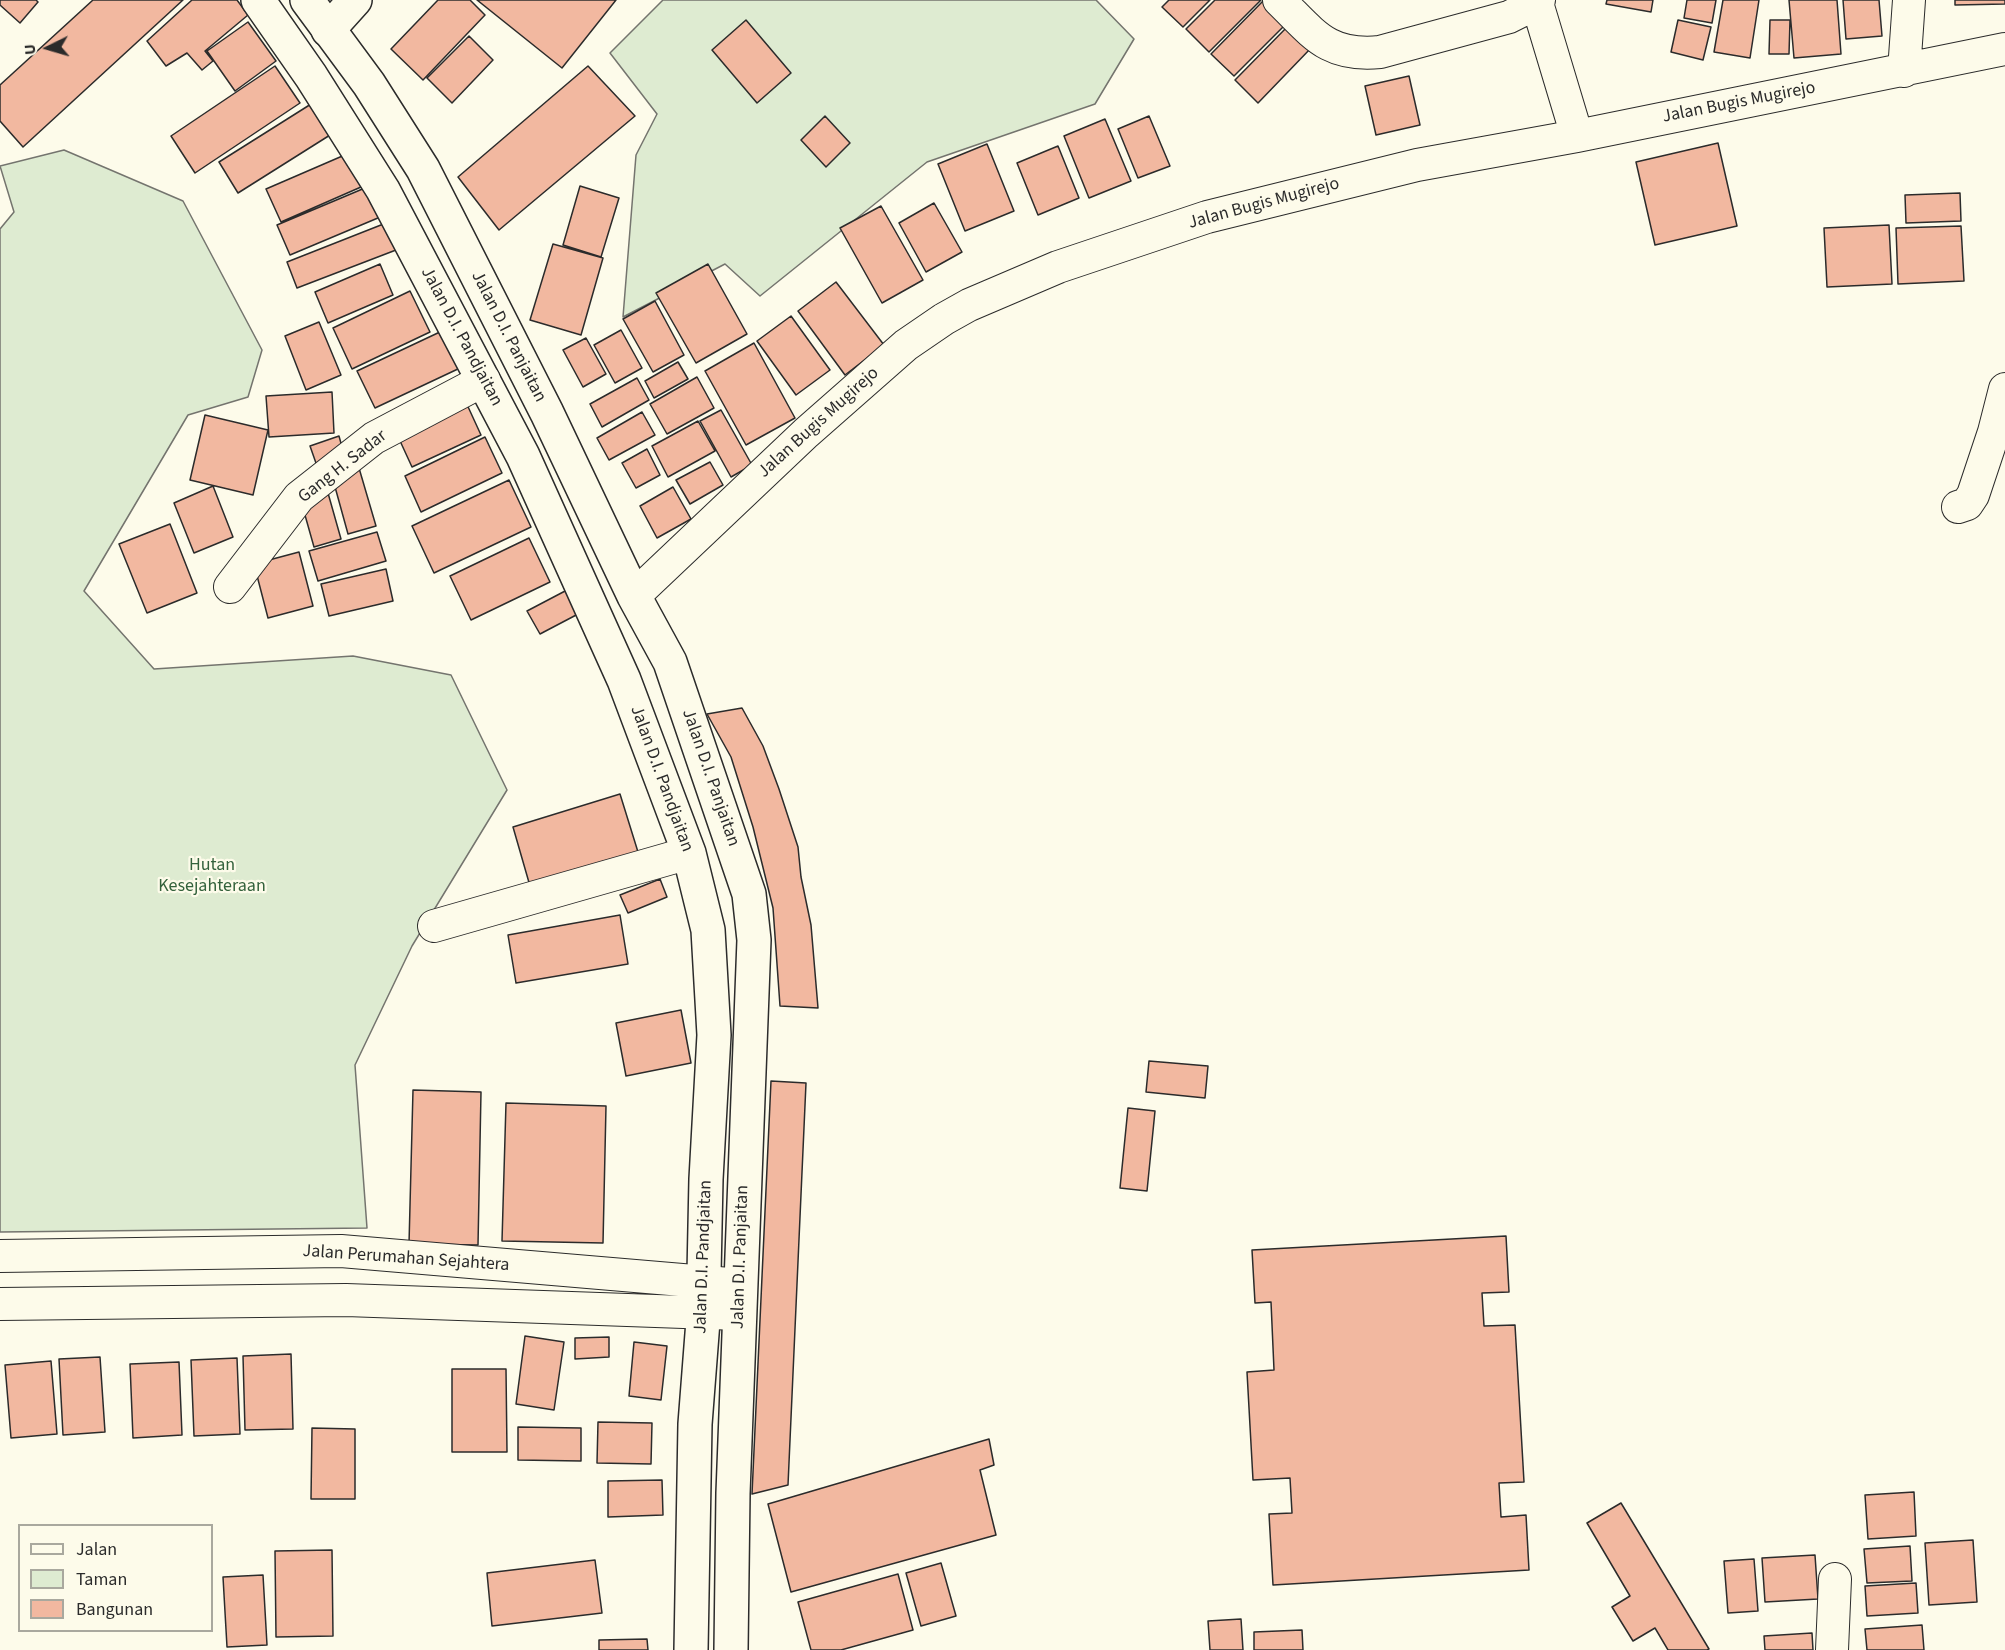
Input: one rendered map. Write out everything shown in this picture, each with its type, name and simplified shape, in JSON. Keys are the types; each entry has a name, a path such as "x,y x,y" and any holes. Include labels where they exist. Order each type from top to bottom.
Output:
{"main road":[{"name":"Jalan D.I. Pandjaitan","path":"258,0 300,60 383,190 523,456 624,680 689,854 708,930 714,1035 706,1179 704,1297 695,1424 691,1650"},
{"name":"Jalan D.I. Panjaitan","path":"307,0 369,84 423,169 541,402 634,597 670,662 749,894 754,940 733,1493 731,1650"},
{"path":"300,60 355,0"}],"street":[{"path":"1279,0 1323,42 1340,50 1359,54 1380,52 1509,17 1538,1 1577,136"},
{"path":"1904,71 1909,0"},
{"name":"Jalan Bugis Mugirejo","path":"634,597 806,433 906,345 969,305 1058,267 1207,218 1417,165 1577,136 2005,49"},
{"name":"Gang H. Sadar","path":"230,587 299,497 374,438 484,381"},
{"path":"1958,507 1967,504 1973,495 1994,432 2005,389"},
{"path":"434,926 689,854"},
{"name":"Jalan Perumahan Sejahtera","path":"0,1256 340,1251 704,1297"},
{"path":"0,1304 704,1297 740,1300"},
{"path":"1832,1650 1834,1579"}],"green space":[{"path":"663,0 1096,0 1134,39 1095,104 927,162 760,296 725,264 623,317 636,155 657,114 610,53"},
{"name":"Hutan Kesejahteraan","path":"64,150 183,201 262,350 248,397 188,415 84,591 154,669 353,656 451,675 507,790 412,946 355,1065 367,1228 0,1232 0,229 14,212 0,166"}],"building":[{"path":"0,0 36,0 38,2 20,23 0,5"},
{"path":"93,0 183,0 23,147 0,121 0,85"},
{"path":"192,0 237,0 248,15 205,51 213,61 202,70 187,53 166,66 147,41"},
{"path":"438,0 470,0 485,15 423,80 391,49"},
{"path":"477,0 616,0 562,68"},
{"path":"1169,0 1210,0 1183,27 1162,7"},
{"path":"1215,0 1261,0 1209,52 1186,29"},
{"path":"1264,0 1290,20 1234,76 1211,54"},
{"path":"1607,0 1653,0 1651,12 1606,4"},
{"path":"1687,0 1716,0 1712,23 1684,18"},
{"path":"1723,0 1759,0 1750,58 1714,52"},
{"path":"1789,0 1837,0 1841,54 1794,58"},
{"path":"1843,0 1879,0 1882,36 1846,39"},
{"path":"1955,0 2005,0 2005,4 1955,5"},
{"path":"746,20 791,73 757,103 712,50"},
{"path":"1678,20 1711,27 1703,60 1671,52"},
{"path":"1770,20 1790,20 1789,54 1769,54"},
{"path":"248,22 276,61 235,91 207,51"},
{"path":"1289,25 1312,47 1258,103 1235,80"},
{"path":"469,36 493,60 452,103 427,78"},
{"path":"275,66 300,103 195,173 171,136"},
{"path":"588,66 635,116 499,230 458,177"},
{"path":"1409,76 1420,125 1376,135 1365,86"},
{"path":"319,99 338,130 238,193 219,162"},
{"path":"825,116 850,143 826,167 801,140"},
{"path":"1149,116 1170,166 1138,178 1118,129"},
{"path":"1105,119 1131,181 1089,198 1064,136"},
{"path":"1718,143 1737,226 1655,245 1636,162"},
{"path":"987,144 1014,211 965,231 938,164"},
{"path":"1058,146 1079,198 1038,215 1017,163"},
{"path":"347,154 361,187 281,222 266,189"},
{"path":"372,185 385,215 290,255 277,225"},
{"path":"580,186 619,198 601,257 563,245"},
{"path":"1960,193 1961,221 1906,223 1905,195"},
{"path":"934,203 962,252 926,272 899,223"},
{"path":"881,206 923,280 882,303 840,228"},
{"path":"386,223 396,250 297,288 287,262"},
{"path":"1889,225 1892,284 1827,287 1824,228"},
{"path":"1961,226 1964,281 1898,284 1896,228"},
{"path":"553,244 603,258 581,335 530,320"},
{"path":"380,264 393,295 328,323 315,292"},
{"path":"708,264 747,334 696,363 656,293"},
{"path":"836,282 884,345 845,375 798,311"},
{"path":"410,291 430,332 352,369 333,328"},
{"path":"655,301 684,355 653,372 623,319"},
{"path":"791,316 830,370 796,395 757,341"},
{"path":"319,322 341,375 306,390 285,336"},
{"path":"621,330 642,368 615,383 594,345"},
{"path":"442,331 460,368 375,408 357,371"},
{"path":"586,338 606,374 583,387 563,350"},
{"path":"754,343 795,418 746,445 705,371"},
{"path":"678,362 688,379 654,398 645,381"},
{"path":"697,377 714,408 667,434 650,404"},
{"path":"637,378 649,400 602,427 590,404"},
{"path":"332,392 334,433 269,437 266,396"},
{"path":"464,398 481,435 412,467 395,430"},
{"path":"721,410 752,465 731,477 700,421"},
{"path":"642,412 655,435 609,460 597,438"},
{"path":"205,415 268,430 253,495 190,480"},
{"path":"698,421 715,451 668,477 652,446"},
{"path":"339,436 345,458 317,466 310,446"},
{"path":"485,437 502,473 421,512 405,476"},
{"path":"647,449 660,475 636,488 622,463"},
{"path":"710,462 723,485 690,504 676,480"},
{"path":"359,468 376,526 348,534 332,476"},
{"path":"509,480 531,527 434,573 412,526"},
{"path":"213,486 233,537 194,553 174,503"},
{"path":"673,487 691,519 657,538 640,506"},
{"path":"328,493 341,539 314,547 301,501"},
{"path":"170,524 197,593 147,613 119,544"},
{"path":"377,532 386,561 318,581 309,551"},
{"path":"529,538 550,582 471,620 450,576"},
{"path":"299,552 313,606 268,618 254,564"},
{"path":"386,569 393,601 329,616 321,584"},
{"path":"567,590 580,613 540,634 527,611"},
{"path":"742,708 763,746 798,847 801,877 811,925 818,1008 780,1006 773,908 753,827 731,757 707,714"},
{"path":"620,794 638,852 530,886 513,827"},
{"path":"660,879 667,897 628,913 620,895"},
{"path":"620,915 628,964 516,983 508,935"},
{"path":"681,1010 691,1063 626,1076 616,1023"},
{"path":"1149,1061 1208,1066 1205,1098 1146,1092"},
{"path":"771,1081 806,1083 788,1485 752,1494"},
{"path":"413,1090 481,1092 478,1245 409,1244"},
{"path":"506,1103 606,1106 603,1243 502,1241"},
{"path":"1128,1108 1155,1111 1147,1191 1120,1188"},
{"path":"1506,1236 1509,1292 1482,1293 1484,1326 1515,1325 1524,1482 1499,1483 1501,1517 1526,1515 1529,1570 1273,1585 1269,1514 1292,1513 1290,1478 1253,1480 1247,1372 1274,1370 1271,1302 1255,1303 1252,1250"},
{"path":"525,1336 564,1342 554,1410 516,1404"},
{"path":"609,1337 609,1357 575,1359 575,1338"},
{"path":"634,1342 667,1346 661,1400 629,1396"},
{"path":"291,1354 293,1429 245,1430 243,1356"},
{"path":"100,1357 105,1432 63,1435 59,1359"},
{"path":"237,1358 240,1434 194,1436 191,1360"},
{"path":"51,1361 57,1434 11,1438 5,1365"},
{"path":"179,1362 182,1435 133,1438 130,1364"},
{"path":"452,1369 506,1369 507,1452 452,1452"},
{"path":"598,1422 652,1423 651,1464 597,1463"},
{"path":"518,1427 581,1428 581,1461 518,1460"},
{"path":"312,1428 355,1429 355,1499 311,1499"},
{"path":"989,1439 994,1465 980,1470 996,1535 791,1592 768,1504"},
{"path":"662,1480 663,1515 608,1517 608,1481"},
{"path":"1914,1492 1916,1536 1868,1539 1865,1495"},
{"path":"1621,1503 1709,1649 1668,1650 1655,1628 1633,1641 1612,1607 1630,1596 1587,1523"},
{"path":"1973,1540 1977,1602 1929,1605 1925,1543"},
{"path":"1910,1546 1912,1581 1867,1583 1864,1549"},
{"path":"332,1550 333,1636 276,1637 275,1551"},
{"path":"1815,1555 1818,1599 1765,1602 1762,1558"},
{"path":"1754,1559 1758,1611 1728,1613 1724,1561"},
{"path":"595,1560 602,1613 492,1626 487,1573"},
{"path":"941,1563 956,1616 921,1626 906,1573"},
{"path":"898,1574 913,1630 841,1650 811,1650 798,1602"},
{"path":"263,1575 267,1645 227,1647 223,1577"},
{"path":"1916,1583 1918,1613 1867,1616 1865,1586"},
{"path":"1241,1619 1243,1650 1210,1650 1208,1621"},
{"path":"1922,1625 1924,1650 1867,1650 1865,1629"},
{"path":"1302,1630 1303,1650 1254,1650 1254,1632"},
{"path":"1812,1633 1813,1650 1765,1650 1764,1636"},
{"path":"647,1639 648,1650 599,1650 599,1640"}]}
